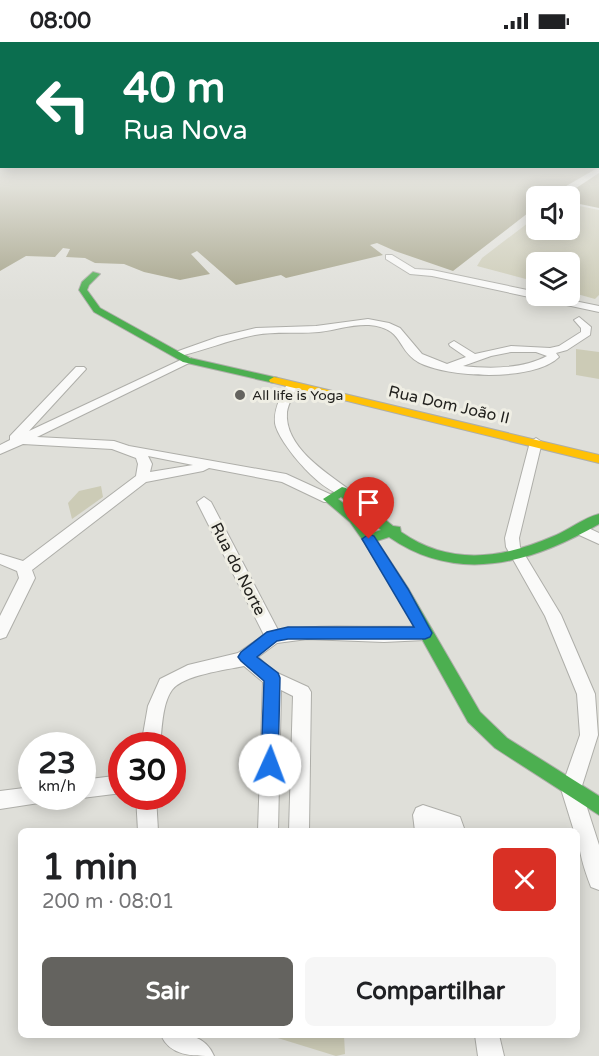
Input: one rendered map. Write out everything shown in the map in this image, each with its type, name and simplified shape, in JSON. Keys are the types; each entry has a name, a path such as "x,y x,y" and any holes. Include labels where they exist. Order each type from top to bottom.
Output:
{"street":[{"path":"389,256 413,272 432,273 526,293"},
{"name":"Rua Dom João II","path":"96,274 85,284 83,290 97,310 181,357 291,386 536,442 599,459"},
{"path":"580,305 599,309"},
{"path":"450,368 502,347 563,348 586,333 586,327 579,320"},
{"path":"10,445 181,357 252,332 323,328 364,322 397,330 405,339 408,348 420,359 450,368 495,370 523,368 547,362 553,357 550,348"},
{"path":"525,339 550,348"},
{"path":"454,344 473,357"},
{"path":"10,445 80,369"},
{"path":"291,386 281,412 285,434 298,454 342,491 422,550 447,558 520,554 582,530 599,518"},
{"path":"536,442 512,538 513,547 520,554 553,615 586,694 589,735 571,789 599,879"},
{"path":"10,445 114,445 286,478 329,499 355,519 369,539 403,592 474,717 501,743 599,806"},
{"path":"130,449 141,454 145,465 142,478"},
{"path":"24,568 142,478 211,465"},
{"path":"329,499 342,491"},
{"name":"Rua do Norte","path":"204,502 273,637"},
{"path":"369,539 395,530"},
{"path":"582,530 599,538"},
{"path":"0,560 13,562 24,568 27,578 0,632"},
{"path":"152,732 157,706 166,684 188,672 246,657 273,637 308,632 384,635 425,633"},
{"path":"246,657 272,678 302,692 299,828"},
{"path":"268,828 272,678"},
{"path":"0,800 18,798"},
{"path":"147,810 148,828"},
{"path":"425,828 423,815 453,824 454,828"},
{"path":"177,1038 201,1056"},
{"path":"488,1038 491,1056"}],"green space":[{"path":"580,206 599,210 599,295 595,299 580,295 580,252 526,252 526,279 477,266 482,258 526,224 526,240 580,240"},
{"path":"576,349 599,352 599,379 576,375"},
{"path":"101,486 103,497 72,519 68,503 79,491"},
{"path":"278,1038 344,1038 345,1054 336,1056"}],"shaded area":[{"path":"0,206 526,206 526,215 453,271 377,243 370,245 383,255 286,278 281,275 236,285 197,251 191,254 210,274 180,280 144,272 124,264 95,263 85,258 66,257 70,249 63,248 55,257 26,256 0,271"}],"traffic: fast":[{"path":"96,274 85,284 83,290 97,310 187,360 274,380"},
{"path":"395,530 369,539 355,519 329,499 342,491 383,525 394,533 405,541 416,548 449,559 494,559 516,554 560,539 599,518"},
{"path":"369,539 403,592 474,717 501,743 599,806"}],"traffic: slow":[{"path":"274,380 599,459"}],"place":[{"name":"All life is Yoga","path":"240,395"}],"route":[{"path":"270,765 272,678 246,657 273,637 288,633 384,635 425,633 403,592 369,539"}]}
